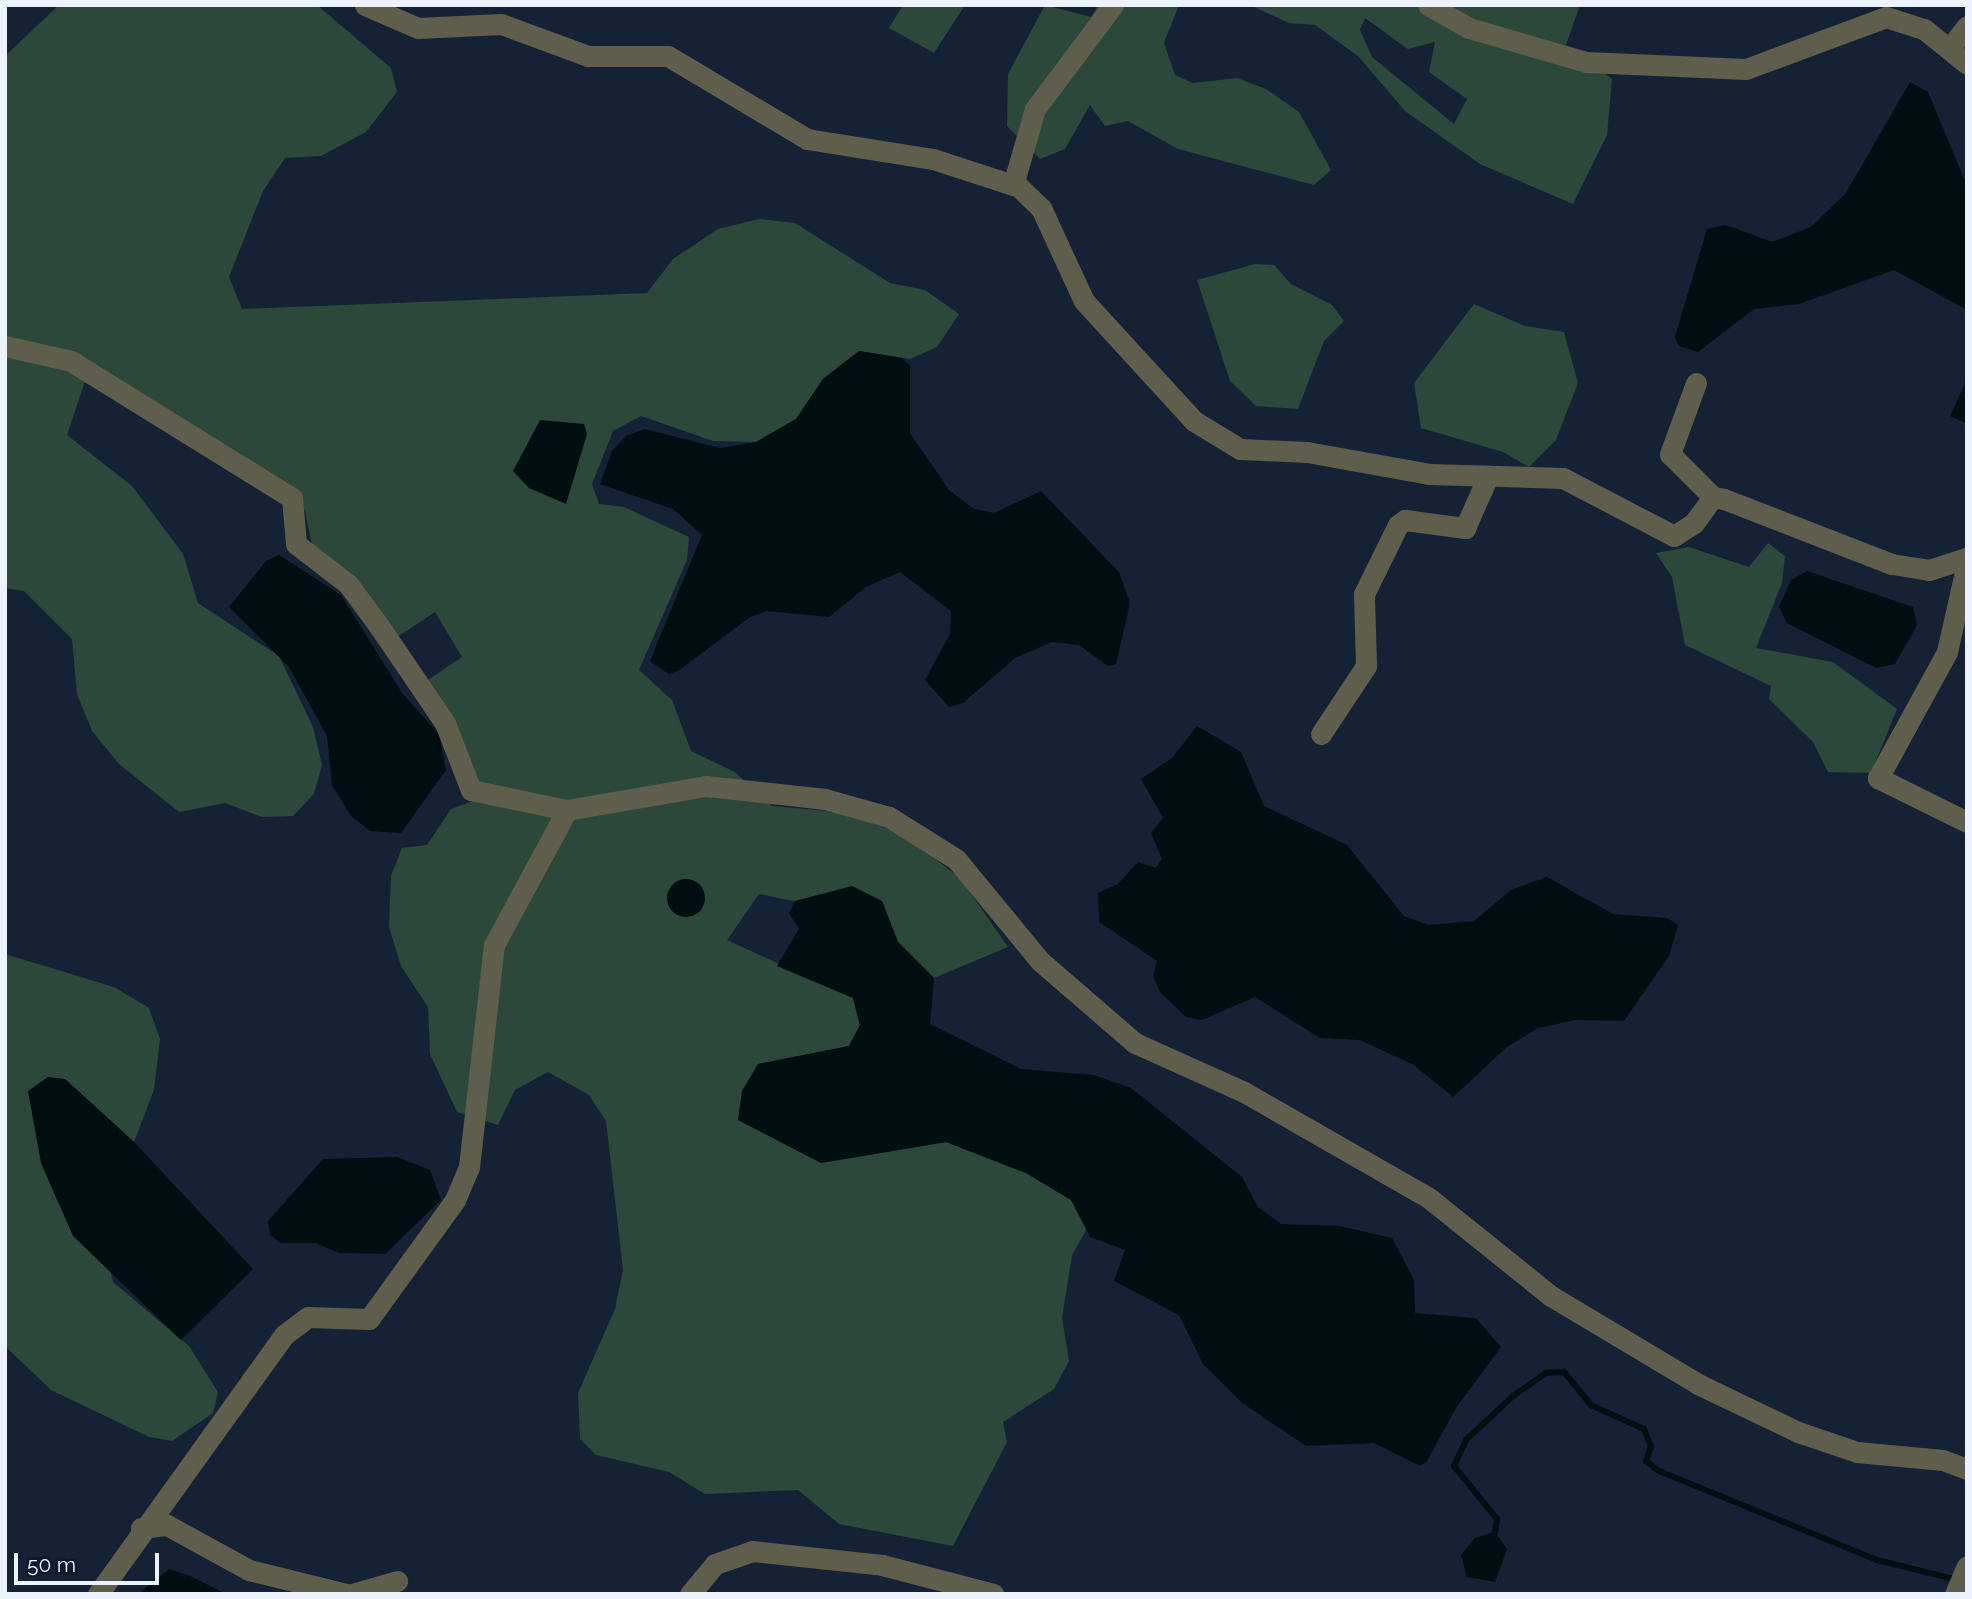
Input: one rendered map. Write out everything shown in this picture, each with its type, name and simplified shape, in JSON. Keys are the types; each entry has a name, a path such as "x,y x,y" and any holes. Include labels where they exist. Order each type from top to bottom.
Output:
{"street":[{"path":"365,5 418,28 501,24 589,56 668,56 807,139 933,159 1013,185 1041,208 1084,301 1161,387 1218,438 1258,452 1488,476 1563,478 1674,536 1694,523 1713,497"},
{"path":"1013,185 1035,108 1113,5"},
{"path":"1428,5 1521,46 1627,66 1746,69 1886,17 1910,20 1967,64"},
{"path":"1949,49 1967,26"},
{"path":"5,346 71,361 292,498 296,544 348,584 373,617 445,723 471,790 567,810 706,786 825,799 889,817 957,859 1040,961 1135,1043 1244,1093 1429,1198 1551,1296 1700,1385 1798,1432 1857,1452 1943,1460 1967,1469"},
{"path":"1696,383 1670,454 1713,497 1892,564 1929,569 1967,558"},
{"path":"1321,734 1366,666 1364,594 1398,525 1405,520 1465,528 1488,476"},
{"path":"1967,564 1947,652 1878,778 1967,822"},
{"path":"99,1594 141,1528 284,1335 308,1317 369,1319 455,1200 469,1167 494,945 567,810"},
{"path":"141,1528 167,1525 249,1570 350,1594 397,1581"},
{"path":"690,1594 715,1564 752,1551 882,1565 993,1594"},
{"path":"1955,1594 1967,1566"}],"green space":[{"path":"59,5 317,5 391,68 397,92 366,132 321,156 285,158 263,191 229,277 242,309 647,293 673,259 718,229 759,219 795,223 890,283 925,290 959,314 937,347 910,359 859,351 823,379 796,419 756,442 713,441 641,416 613,431 592,484 599,504 624,507 689,537 687,560 639,670 672,700 691,751 735,772 772,806 840,812 903,834 960,878 1008,947 934,978 898,942 882,901 820,894 798,902 759,894 727,940 853,998 860,1025 849,1046 758,1064 821,1163 946,1142 1026,1173 1071,1200 1089,1225 1072,1255 1062,1318 1069,1361 1054,1389 1003,1422 1007,1442 953,1546 839,1524 798,1490 705,1494 669,1472 596,1455 580,1439 578,1393 615,1309 623,1270 606,1121 589,1095 548,1072 515,1090 498,1125 457,1112 430,1054 428,1007 401,966 389,927 391,876 402,848 427,845 451,809 473,801 422,684 462,657 435,612 394,639 312,545 305,511 290,488 90,366 67,435 132,486 183,554 198,603 279,656 313,727 322,765 314,794 293,816 262,817 225,803 179,812 119,764 92,731 77,694 72,639 24,591 5,588 5,56"},
{"path":"903,5 965,5 934,53 889,28"},
{"path":"1045,5 1091,17 1098,5 1179,5 1164,43 1175,75 1193,83 1237,78 1266,89 1299,112 1331,170 1314,185 1178,149 1128,121 1105,126 1090,105 1065,149 1040,159 1007,126 1008,74"},
{"path":"1250,5 1580,5 1566,45 1612,79 1607,135 1573,204 1480,164 1405,111 1358,56 1315,25 1289,23","holes":["1365,18 1408,49 1435,42 1429,72 1467,99 1454,124 1372,57 1360,30"]},
{"path":"1255,264 1274,265 1291,284 1332,305 1344,321 1324,341 1298,409 1256,406 1230,381 1197,280"},
{"path":"1474,304 1525,326 1564,332 1578,383 1556,440 1529,467 1503,452 1421,428 1414,383"},
{"path":"1768,543 1785,556 1782,583 1756,648 1833,662 1897,709 1871,773 1828,772 1813,742 1769,699 1771,686 1685,645 1672,577 1656,553 1689,547 1749,567"},
{"path":"5,954 114,987 149,1008 160,1039 154,1090 134,1142 65,1079 113,1282 189,1346 218,1392 213,1413 172,1441 149,1437 51,1390 5,1346"}],"shaded area":[{"path":"1910,82 1928,92 1967,186 1967,310 1894,270 1799,304 1754,309 1698,352 1679,346 1675,337 1707,229 1726,225 1772,242 1811,227 1846,193"},
{"path":"859,351 902,358 910,366 910,433 949,490 974,509 994,513 1041,491 1119,572 1130,603 1116,664 1108,666 1079,645 1052,642 1015,658 963,703 949,707 925,680 950,634 951,611 900,572 866,587 829,617 767,611 750,617 678,671 669,674 650,661 702,535 673,509 600,484 612,451 626,436 645,429 720,448 756,442 796,419 823,379"},
{"path":"1967,379 1967,424 1950,416"},
{"path":"540,420 584,424 587,434 566,504 529,488 513,471"},
{"path":"279,555 341,595 402,693 439,734 446,770 401,833 370,831 351,816 332,785 327,736 289,667 229,607 266,561"},
{"path":"1807,571 1913,607 1917,625 1895,664 1876,668 1787,623 1779,607 1791,580"},
{"path":"1197,726 1241,752 1264,806 1347,845 1404,916 1428,925 1474,921 1511,890 1547,877 1613,914 1667,918 1678,925 1669,956 1624,1021 1576,1020 1538,1028 1507,1047 1453,1097 1414,1065 1360,1040 1320,1038 1255,997 1202,1020 1186,1017 1160,992 1153,976 1157,961 1099,922 1098,893 1118,884 1138,862 1156,868 1162,859 1151,833 1163,818 1141,779 1172,758"},
{"path":"686,879 700,884 705,898 700,912 686,917 672,912 667,898 672,884"},
{"path":"852,886 882,901 898,942 934,978 930,1024 1021,1069 1094,1075 1131,1088 1242,1177 1258,1207 1281,1224 1340,1226 1392,1238 1414,1280 1415,1313 1476,1318 1501,1347 1456,1408 1427,1461 1420,1466 1374,1443 1306,1446 1241,1402 1203,1364 1179,1315 1114,1281 1125,1250 1090,1237 1071,1200 1026,1173 946,1142 821,1163 738,1120 742,1091 758,1064 849,1046 860,1025 853,998 777,966 799,929 789,913 795,901"},
{"path":"48,1077 65,1079 134,1142 253,1269 181,1340 73,1236 41,1163 28,1091"},
{"path":"397,1157 430,1170 441,1200 385,1254 339,1253 315,1243 281,1243 270,1235 268,1221 323,1159"},
{"path":"1495,1532 1507,1549 1495,1582 1467,1577 1461,1555 1475,1538"},
{"path":"169,1569 190,1576 226,1594 138,1594"}],"waterway":[{"path":"1495,1532 1497,1519 1454,1466 1466,1440 1513,1396 1546,1373 1564,1372 1591,1405 1644,1429 1651,1446 1646,1461 1659,1471 1877,1560 1958,1580"}]}
